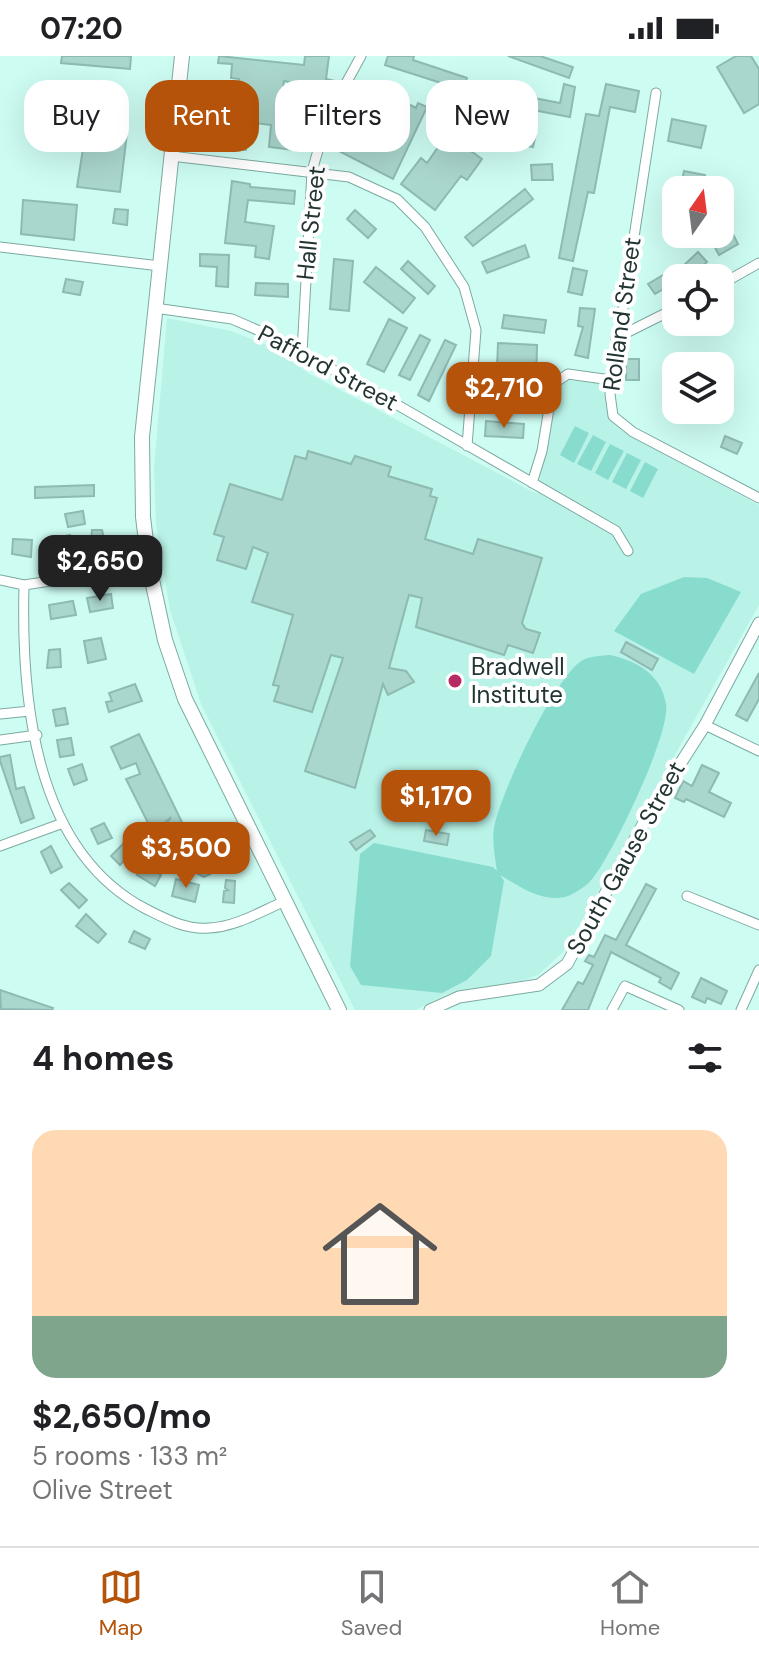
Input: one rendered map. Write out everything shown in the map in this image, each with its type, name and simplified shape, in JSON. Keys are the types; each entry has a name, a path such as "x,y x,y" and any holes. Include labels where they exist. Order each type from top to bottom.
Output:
{"main road":[{"path":"182,56 142,437 142,509 149,566 160,620 185,699 339,1010"}],"street":[{"name":"Hall Street","path":"302,353 312,171 328,116 361,56"},
{"name":"Rolland Street","path":"656,93 616,338 611,409 620,422 759,498"},
{"path":"171,156 349,177 397,199 425,227 464,287 476,330 467,446"},
{"path":"0,247 160,266"},
{"path":"734,277 759,263"},
{"name":"Pafford Street","path":"155,308 232,319 302,353 616,531 628,551"},
{"path":"616,338 662,315"},
{"path":"532,483 542,451 553,384 568,374 611,380"},
{"path":"0,580 24,585 149,566"},
{"path":"24,585 22,658 44,773 63,823 88,863 108,884 133,902 175,923 198,928 221,927 283,902"},
{"name":"South Gause Street","path":"430,1010 459,997 539,985 567,964 652,808 705,725 759,623"},
{"path":"0,714 30,711"},
{"path":"705,725 759,751"},
{"path":"0,740 37,735"},
{"path":"0,846 63,823"},
{"path":"687,896 759,925"},
{"path":"741,1010 759,970"},
{"path":"612,1010 625,986 679,1010"}],"shaded area":[{"name":"Bradwell Institute","path":"167,318 231,331 272,347 310,374 537,494 558,385 567,380 603,384 607,414 622,431 759,505 759,605 566,949 538,975 519,982 446,994 416,1010 355,1010 201,704 170,610 156,524 154,468"},
{"path":"575,426 589,433 574,463 560,455"},
{"path":"593,435 606,442 591,471 577,464"},
{"path":"610,444 624,451 608,480 595,473"},
{"path":"627,453 641,460 626,489 612,482"},
{"path":"645,462 658,469 643,498 630,491"},
{"path":"684,577 707,578 741,592 694,674 614,631 641,594"},
{"path":"610,655 638,665 653,677 666,704 665,719 639,792 614,844 593,878 571,895 550,898 532,893 500,875 504,881 491,956 467,980 442,993 361,985 350,966 360,854 374,843 493,867 497,871 494,828 506,790 529,739 569,673 586,659"}],"building":[{"path":"62,56 131,56 130,69 61,63"},
{"path":"219,56 304,65 305,56 329,56 326,79 330,80 275,80 275,148 269,147 271,125 259,123 259,80 231,78 232,64 218,63"},
{"path":"388,56 414,56 413,60 467,78 432,80 385,65"},
{"path":"508,56 540,56 573,67 569,78"},
{"path":"736,56 751,56 759,69 759,104 744,113 717,67"},
{"path":"564,84 575,87 570,117 538,111 538,99 560,103"},
{"path":"606,84 639,91 635,112 610,107 594,193 588,192 573,261 559,258 586,114 599,116"},
{"path":"418,103 426,109 410,143 410,105 416,108"},
{"path":"672,119 706,126 701,148 668,141"},
{"path":"82,152 125,152 120,192 77,187"},
{"path":"341,152 406,152 393,179"},
{"path":"435,152 472,152 482,159 467,180 461,176 435,210 401,184 421,158 427,163"},
{"path":"552,164 553,180 532,180 531,165"},
{"path":"684,171 705,175 705,176 683,176"},
{"path":"232,181 250,184 250,187 295,191 294,204 248,200 245,222 274,226 269,259 255,257 256,246 225,243"},
{"path":"525,189 533,199 473,246 465,237"},
{"path":"23,200 77,205 74,240 21,234"},
{"path":"115,209 128,210 127,225 113,223"},
{"path":"355,210 376,229 368,238 347,219"},
{"path":"525,245 529,257 487,273 482,262"},
{"path":"715,248 731,248 719,255"},
{"path":"698,252 707,262 705,264 685,264"},
{"path":"200,254 229,255 228,287 216,286 217,267 200,266"},
{"path":"334,259 353,261 349,311 330,309"},
{"path":"408,261 435,286 428,294 401,269"},
{"path":"376,267 415,298 403,313 364,282"},
{"path":"573,268 587,271 582,295 568,292"},
{"path":"662,276 662,290 655,294 648,284"},
{"path":"66,279 83,282 80,295 63,292"},
{"path":"256,283 288,284 288,297 255,295"},
{"path":"580,308 595,309 588,358 575,355 583,327 578,326"},
{"path":"504,315 546,320 544,333 502,328"},
{"path":"389,319 407,328 384,372 367,364"},
{"path":"420,335 430,340 410,380 399,375"},
{"path":"445,340 456,345 429,401 418,395"},
{"path":"498,343 537,345 532,411 486,407 488,367 497,368"},
{"path":"626,359 639,359 639,380 626,380"},
{"path":"486,421 524,424 523,438 485,436"},
{"path":"725,436 742,443 737,454 721,447"},
{"name":"Bradwell Institute","path":"308,451 351,464 355,456 391,467 388,476 432,489 430,496 437,498 425,539 473,554 478,539 542,558 522,623 526,629 540,633 533,653 508,645 504,655 416,627 422,598 409,595 389,668 406,671 414,682 388,695 383,684 355,788 305,771 343,658 331,655 312,712 274,701 279,686 273,685 293,615 252,602 268,553 253,547 246,569 217,560 224,537 214,534 230,484 282,500 295,456 306,459"},
{"path":"94,485 94,496 35,498 35,487"},
{"path":"83,511 85,524 68,527 65,514"},
{"path":"92,530 102,530 108,554 90,554"},
{"path":"70,535 74,550 47,556 43,541"},
{"path":"13,539 32,540 31,557 12,554"},
{"path":"111,594 113,608 90,612 87,598"},
{"path":"73,601 76,615 51,619 49,605"},
{"path":"101,638 106,659 88,663 84,641"},
{"path":"626,642 658,659 652,670 621,652"},
{"path":"60,649 61,667 47,668 49,650"},
{"path":"759,673 759,699 747,721 736,715"},
{"path":"135,684 142,701 109,712 106,702 112,701 109,693"},
{"path":"65,708 68,724 56,726 53,710"},
{"path":"139,734 194,847 202,843 216,871 204,877 184,866 174,847 163,852 157,840 171,817 153,833 126,779 140,774 136,763 121,769 111,747"},
{"path":"71,738 74,755 60,757 57,740"},
{"path":"10,755 16,789 24,787 34,818 21,823 0,761 0,757"},
{"path":"82,764 87,780 74,785 68,769"},
{"path":"702,765 719,773 709,792 731,803 724,817 686,799 684,802 675,798 683,781 692,786"},
{"path":"104,823 112,838 98,844 91,829"},
{"path":"370,830 375,836 356,850 350,842"},
{"path":"426,830 449,834 447,845 424,841"},
{"path":"124,843 133,852 120,865 111,856"},
{"path":"51,846 62,867 51,873 41,852"},
{"path":"143,864 161,875 155,886 137,875"},
{"path":"176,879 199,885 195,902 172,896"},
{"path":"226,880 235,881 234,903 223,902 224,891 228,890 225,888"},
{"path":"69,883 87,900 79,908 61,890"},
{"path":"646,884 656,889 626,945 679,973 671,989 659,982 661,978 611,952 588,1010 562,1010 578,982 583,984 593,965 585,961 589,955 594,957 605,935 616,940"},
{"path":"86,914 106,934 98,943 76,926"},
{"path":"134,931 150,939 145,949 129,942"},
{"path":"701,978 727,991 721,1004 707,998 705,1003 692,997"},
{"path":"0,990 53,1008 1,1009"}],"place":[{"name":"Bradwell Institute","path":"455,681"}]}
